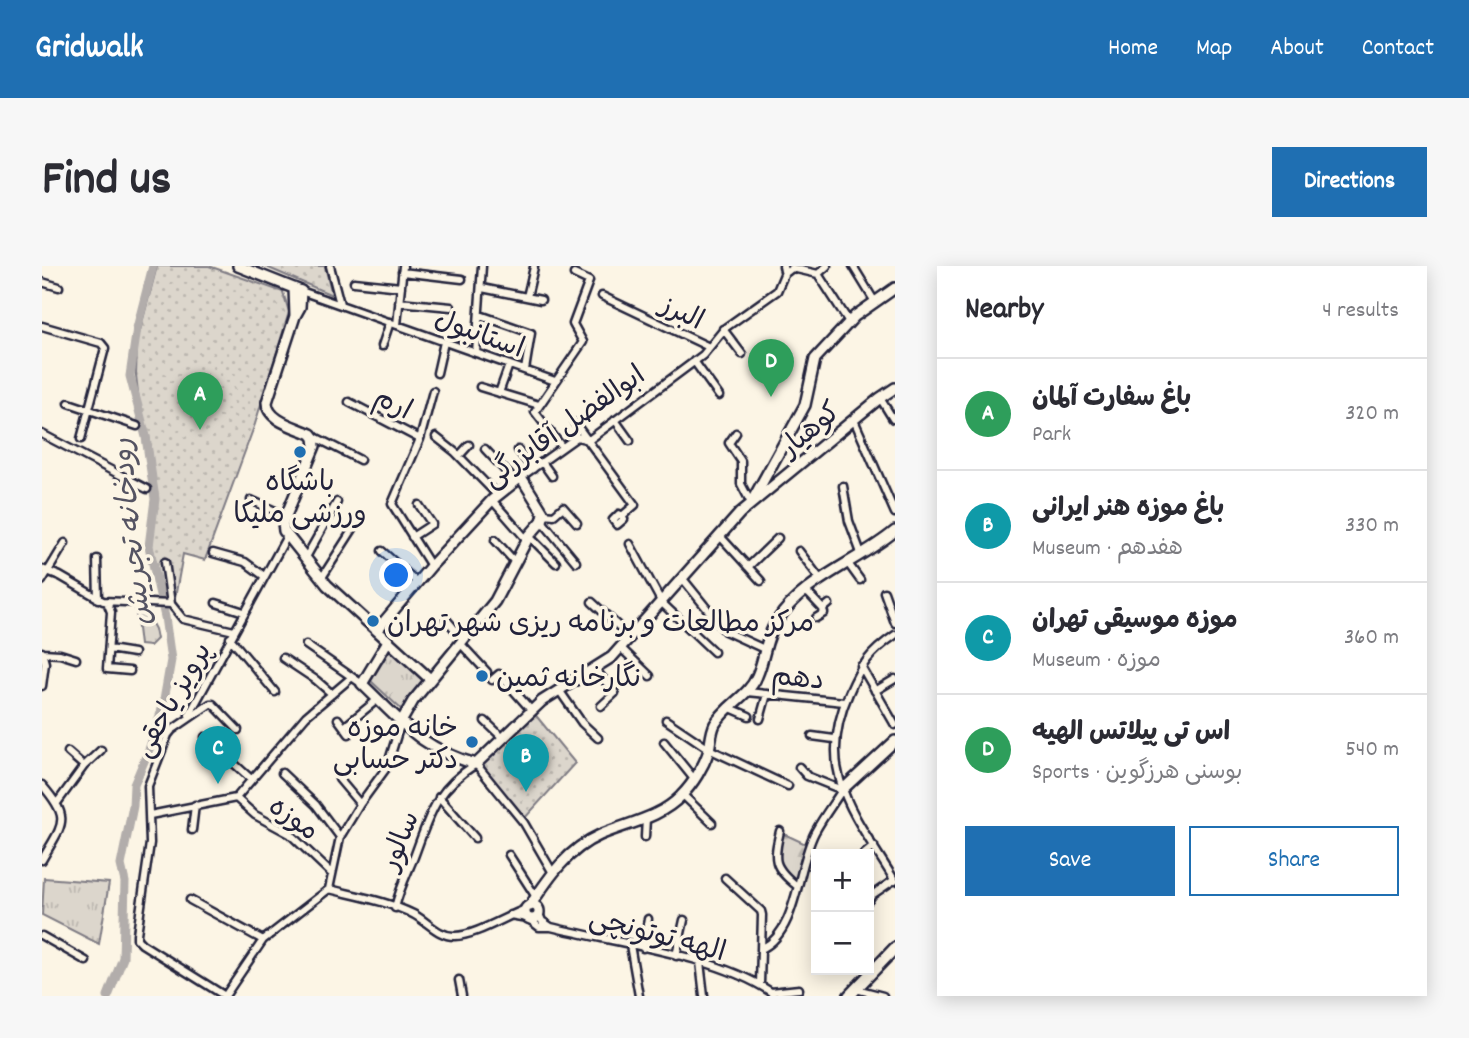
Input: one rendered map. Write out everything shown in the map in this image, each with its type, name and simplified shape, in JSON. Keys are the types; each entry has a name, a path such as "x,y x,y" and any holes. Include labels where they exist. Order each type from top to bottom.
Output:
{"main road":[{"path":"874,961 895,939"},
{"path":"852,992 895,948"},
{"path":"841,996 860,975"}],"street":[{"path":"228,266 297,291"},
{"path":"238,266 297,291"},
{"path":"330,266 340,304"},
{"path":"476,353 482,266"},
{"path":"818,274 827,266"},
{"path":"853,266 876,302"},
{"path":"527,297 534,267"},
{"path":"788,268 818,274 849,321"},
{"name":"ابوالفضل آقابزرگی","path":"377,630 495,497 577,437 589,440 703,355 723,329 774,294 788,268"},
{"path":"382,346 394,323 400,302 402,269 462,279"},
{"path":"555,381 584,341 573,324 589,281 574,274"},
{"path":"42,282 59,287"},
{"path":"354,282 401,287"},
{"path":"482,288 541,300"},
{"path":"476,764 531,710 612,657 751,502 805,405 815,359 849,321 895,288"},
{"path":"297,291 300,307 267,407 273,416 360,460"},
{"name":"استانبول","path":"297,291 555,381 539,405"},
{"name":"البرز","path":"602,296 709,347"},
{"path":"400,302 451,307"},
{"path":"480,315 531,333 524,370"},
{"path":"42,326 104,345 105,352 81,439"},
{"path":"723,329 742,354"},
{"path":"437,373 444,342"},
{"path":"694,361 719,396"},
{"path":"499,393 509,365"},
{"path":"480,387 539,405 536,414 562,447"},
{"name":"کوهیار","path":"751,502 786,477 895,388"},
{"path":"431,566 392,504 420,439 433,391"},
{"path":"880,398 892,419"},
{"name":"ارم","path":"349,402 420,439"},
{"path":"69,403 137,426"},
{"path":"615,420 630,441"},
{"path":"854,420 895,513"},
{"path":"575,423 635,505 622,516"},
{"path":"42,433 147,489"},
{"path":"736,433 729,443 741,461 741,484 751,502"},
{"path":"313,436 315,446 282,527 321,579 430,679"},
{"path":"436,437 459,456 528,538 556,563"},
{"path":"459,456 469,445"},
{"path":"485,449 518,479 576,562"},
{"path":"519,450 533,469"},
{"path":"542,462 552,476"},
{"path":"772,465 770,476 773,480 786,477"},
{"path":"843,486 849,521 861,553"},
{"path":"251,500 286,516"},
{"path":"304,559 337,502"},
{"path":"412,537 432,524 419,505"},
{"path":"225,996 263,940 329,889 340,837 387,767 401,722 413,701 495,601 528,538 543,517 554,515 563,507 577,523"},
{"path":"321,579 353,529"},
{"name":"پرویز یاحقی","path":"225,996 137,939 150,843 150,776 169,733 187,719 288,536"},
{"path":"719,536 761,580"},
{"path":"532,913 536,897 553,873 583,845 600,835 646,818 682,795 694,779 709,749 713,729 729,707 747,692 757,676 764,649 776,622 791,604 861,553 894,536"},
{"path":"748,567 778,538"},
{"path":"495,540 515,562"},
{"path":"42,581 45,571 65,542"},
{"path":"629,544 662,603 714,652"},
{"path":"382,551 417,582"},
{"path":"799,551 821,581"},
{"path":"213,552 245,562 264,576"},
{"path":"97,559 98,599"},
{"path":"164,562 169,604 183,618 232,634 275,692"},
{"path":"848,562 860,580"},
{"path":"45,571 60,576 107,602 169,604"},
{"path":"683,579 725,631 764,649"},
{"path":"806,592 823,609"},
{"path":"884,592 895,623"},
{"path":"107,602 111,612 107,669 130,671"},
{"path":"592,602 630,637"},
{"path":"216,603 244,612"},
{"path":"816,618 824,613 823,609 830,604"},
{"path":"446,619 487,672"},
{"path":"874,896 895,881 842,790 836,767 834,739 844,702 861,666 876,648 895,635"},
{"path":"362,684 388,641"},
{"path":"306,646 362,684 414,735 442,754 476,764 523,824 553,873"},
{"path":"621,648 650,676"},
{"path":"109,649 134,653"},
{"path":"42,686 45,672 42,652 76,659"},
{"path":"283,658 316,680 331,694"},
{"path":"861,666 895,725"},
{"path":"594,668 615,693 601,706"},
{"path":"492,680 499,674 531,710"},
{"path":"236,798 306,716 352,677"},
{"path":"875,691 895,678"},
{"path":"559,690 582,723 598,738"},
{"name":"دهم","path":"747,692 844,702"},
{"path":"760,719 767,694"},
{"path":"344,727 378,699"},
{"path":"187,719 213,704 239,730"},
{"path":"729,707 749,716"},
{"path":"338,719 349,734"},
{"path":"666,719 709,749 788,786"},
{"path":"485,721 503,738"},
{"path":"812,736 834,739"},
{"path":"205,737 251,779"},
{"path":"763,948 783,932 816,831 842,790 895,741"},
{"path":"664,742 694,779"},
{"path":"58,803 84,766 101,750"},
{"path":"68,752 84,766"},
{"name":"سالور","path":"395,908 429,816 439,797 456,777 476,764"},
{"path":"799,767 807,776 842,790"},
{"path":"282,773 316,805 340,837"},
{"path":"339,779 360,804"},
{"path":"42,785 58,803 63,817 42,860"},
{"path":"682,795 712,823"},
{"path":"439,797 475,838"},
{"name":"موزه","path":"150,815 236,798 255,815 290,834 332,874"},
{"path":"192,830 195,805"},
{"path":"645,837 646,818"},
{"path":"780,831 774,859 781,874 797,886"},
{"path":"870,849 874,846"},
{"path":"509,855 536,897"},
{"path":"724,878 761,911 763,948 760,984"},
{"path":"532,913 543,887"},
{"path":"329,889 411,912 438,931 452,937 475,932 508,915 532,913"},
{"path":"190,900 263,940"},
{"name":"الهه توتونچی","path":"532,913 539,927 551,927 701,962 760,984 772,994"},
{"path":"643,948 648,919"},
{"path":"676,956 684,920"},
{"path":"42,936 86,961"},
{"path":"630,945 639,996"},
{"path":"701,962 704,996"},
{"path":"459,980 462,996"},
{"path":"772,994 799,989"},
{"path":"852,992 883,996"}],"green space":[{"path":"157,266 209,266 283,292 289,312 255,424 205,560 183,554 175,598 164,596 152,546 157,496 149,435 140,410 136,375 137,342"},
{"path":"264,266 325,266 332,295"},
{"path":"135,603 142,605 155,629 157,639 150,646 140,645"},
{"path":"391,648 426,679 404,712 371,681"},
{"path":"533,712 575,763 524,819 481,765"},
{"path":"782,833 808,845 796,882 783,871 778,861"},
{"path":"44,878 109,883 99,944 42,915"}],"waterway":[{"name":"رودخانه تجریش","path":"108,996 123,958 125,882 121,865 133,806 134,785 163,706 171,660 165,617 149,546 155,499 146,437 130,376 137,328 153,266"}],"place":[{"name":"اس تی پیلاتس الهیه","path":"771,397"},
{"name":"باغ سفارت آلمان","path":"200,430"},
{"name":"باشگاه ورزشی ملیکا","path":"300,452"},
{"name":"مرکز مطالعات و برنامه ریزی شهر تهران","path":"373,621"},
{"name":"نگارخانه ثمین","path":"482,676"},
{"name":"خانه موزه دکتر حسابی","path":"472,742"},
{"name":"موزه موسیقی تهران","path":"218,784"},
{"name":"باغ موزه هنر ایرانی","path":"526,792"}]}
